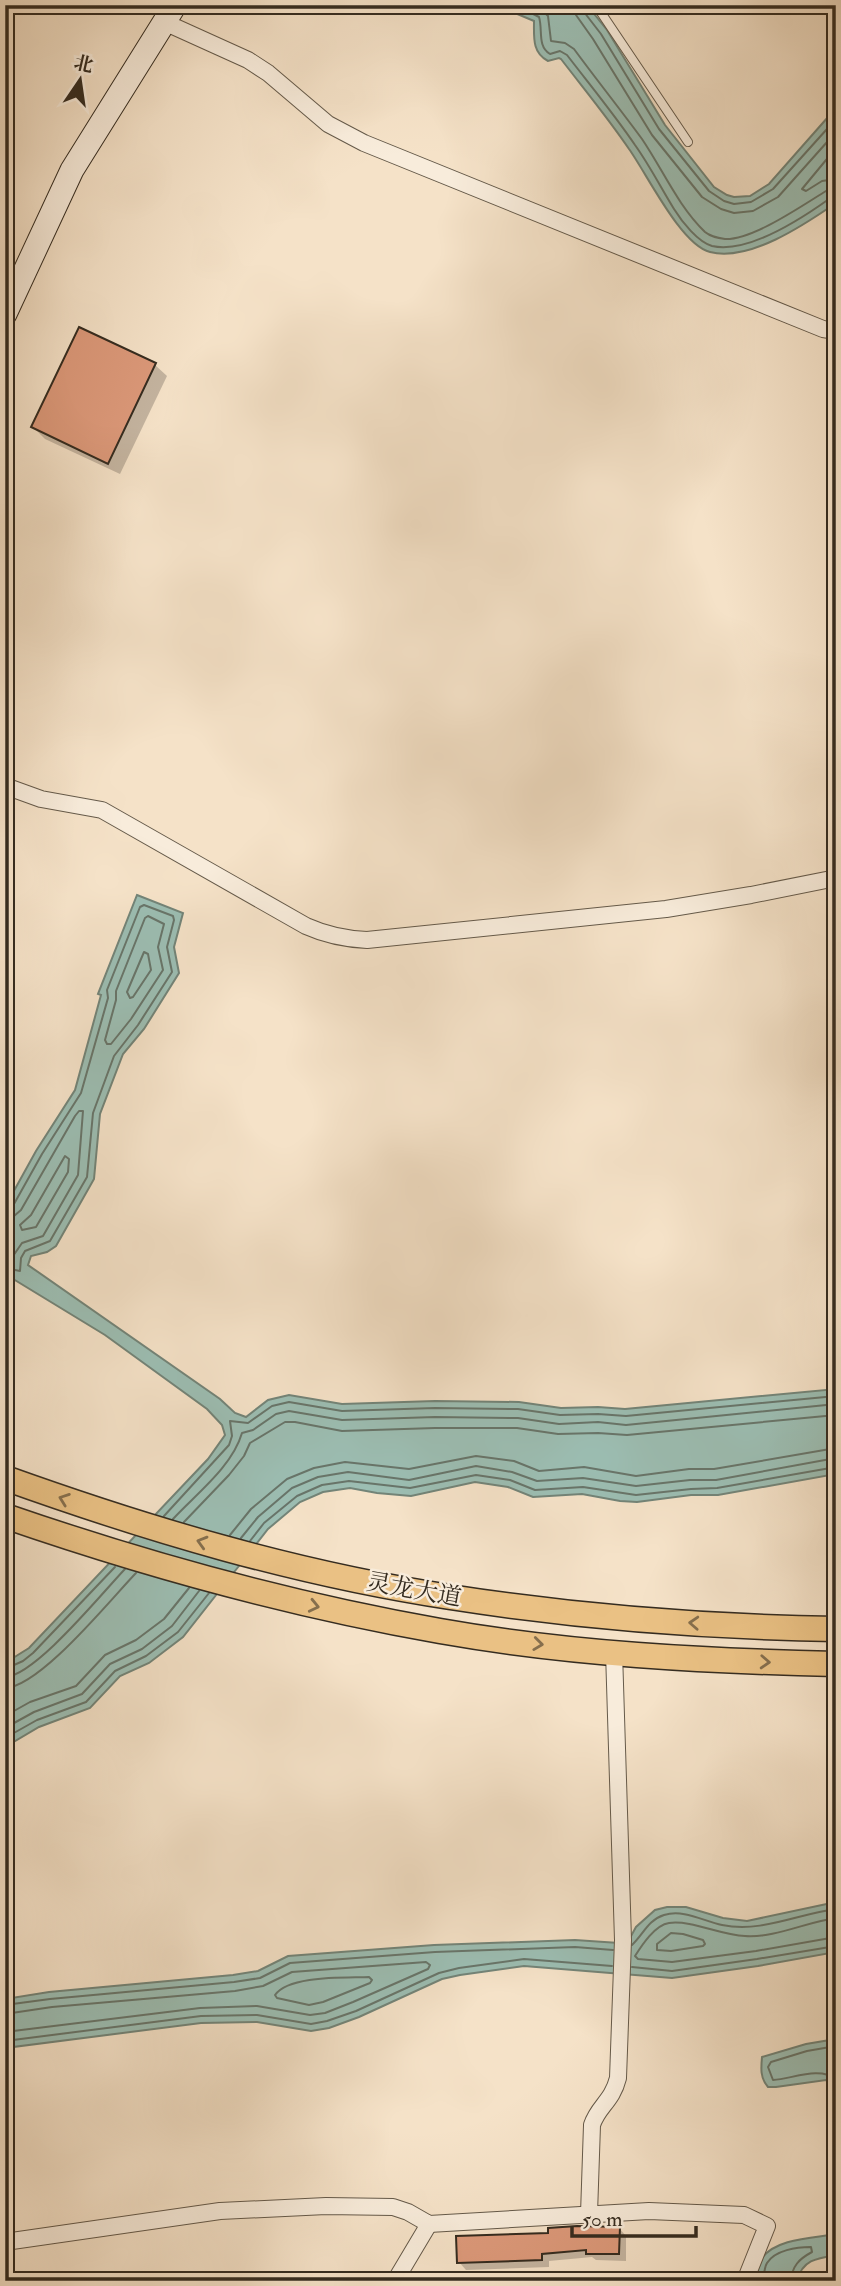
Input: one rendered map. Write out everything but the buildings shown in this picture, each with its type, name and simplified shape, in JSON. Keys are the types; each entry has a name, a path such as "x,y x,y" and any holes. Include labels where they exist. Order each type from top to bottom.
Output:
{"main road":[{"path":"5,314 72,170 170,14"},
{"name":"灵龙大道","path":"5,1478 124,1519 268,1559 388,1586 510,1606 682,1623 836,1629"},
{"name":"灵龙大道","path":"5,1516 105,1549 247,1590 332,1610 443,1631 614,1652 740,1661 836,1664"}],"street":[{"path":"170,14 248,60 328,124 364,143 823,329 836,331"},
{"path":"5,786 41,799 102,810 306,926 350,939 367,940 666,909 836,878"},
{"path":"589,2214 592,2125 597,2114 612,2096 618,2078 623,1940 614,1721 614,1652"},
{"path":"5,2242 220,2211 327,2206 393,2207 429,2224 649,2211 744,2215 767,2225 745,2281"},
{"path":"395,2281 429,2224"}],"lane":[{"path":"596,5 688,142"}],"water":[{"path":"496,5 587,5 607,30 665,125 714,187 727,195 750,196 769,184 836,108 836,203 792,231 759,247 725,254 699,247 676,223 621,137 561,59 548,61 539,54 535,44 534,21"},
{"path":"137,895 183,913 174,947 179,973 144,1029 123,1054 100,1114 94,1179 56,1246 47,1252 31,1256 28,1265 220,1399 235,1413 246,1417 268,1400 289,1395 342,1404 519,1402 561,1408 625,1409 836,1389 836,1474 718,1495 691,1495 637,1502 582,1494 533,1497 508,1487 475,1482 411,1496 350,1488 323,1492 300,1502 268,1529 183,1637 149,1663 120,1676 90,1708 39,1727 5,1747 5,1663 29,1648 208,1459 225,1435 222,1425 207,1409 105,1335 5,1274 5,1207 36,1151 75,1090 101,995 98,994"},
{"path":"836,1902 836,1952 758,1966 672,1978 524,1966 442,1979 359,2017 329,2028 311,2031 257,2022 201,2023 5,2048 5,1999 49,1992 233,1975 258,1971 288,1956 434,1945 575,1940 619,1943 630,1938 636,1927 655,1910 667,1907 686,1907 723,1918 747,1921"},
{"path":"836,2039 836,2094 826,2080 776,2087 768,2087 765,2084 762,2057 806,2044"},
{"path":"836,2234 836,2255 811,2261 803,2268 797,2281 755,2281 761,2259 776,2247 796,2240"}]}
